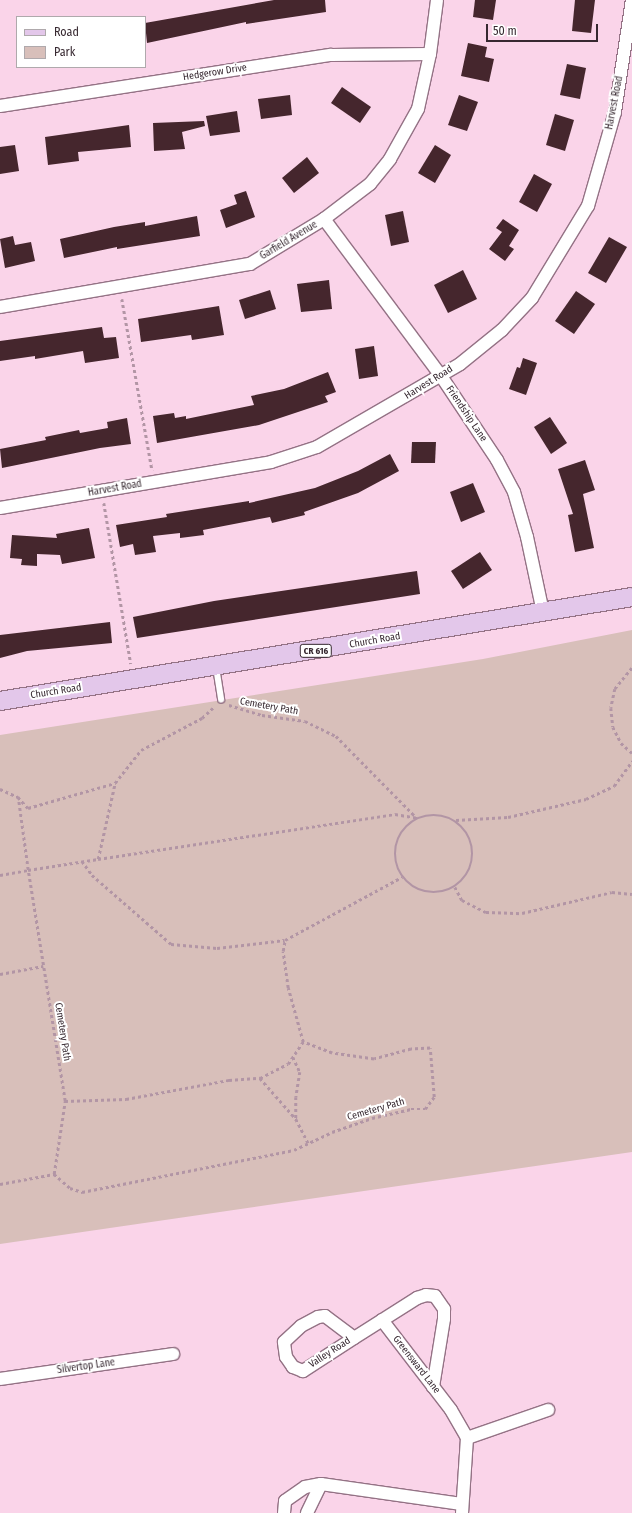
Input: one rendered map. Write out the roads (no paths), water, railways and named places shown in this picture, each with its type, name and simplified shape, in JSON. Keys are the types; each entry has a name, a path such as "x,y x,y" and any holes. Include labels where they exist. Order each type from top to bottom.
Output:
{"main road":[{"name":"Church Road","path":"0,701 216,667 632,597"}],"street":[{"name":"Garfield Avenue","path":"0,308 250,264 324,219 370,184 390,158 418,109 430,54 437,0"},
{"name":"Harvest Road","path":"0,508 271,462 317,448 460,364 502,330 532,298 588,206 615,112 632,0"},
{"name":"Hedgerow Drive","path":"0,106 331,55 430,54"},
{"name":"Friendship Lane","path":"324,219 440,376 497,460 514,492 527,537 543,612"},
{"path":"354,1338 426,1295 435,1296 441,1301 444,1319 433,1386"},
{"name":"Valley Road","path":"318,1316 325,1316 354,1338 303,1371 293,1367 283,1349 288,1335 318,1316"},
{"name":"Greensward Lane","path":"382,1320 433,1386 467,1438"},
{"name":"Silvertop Lane","path":"0,1379 172,1354"},
{"path":"284,1513 285,1501 305,1487 321,1484 462,1508 467,1438 548,1410"},
{"path":"307,1513 321,1484"}],"lane":[{"path":"216,667 221,700"}]}
